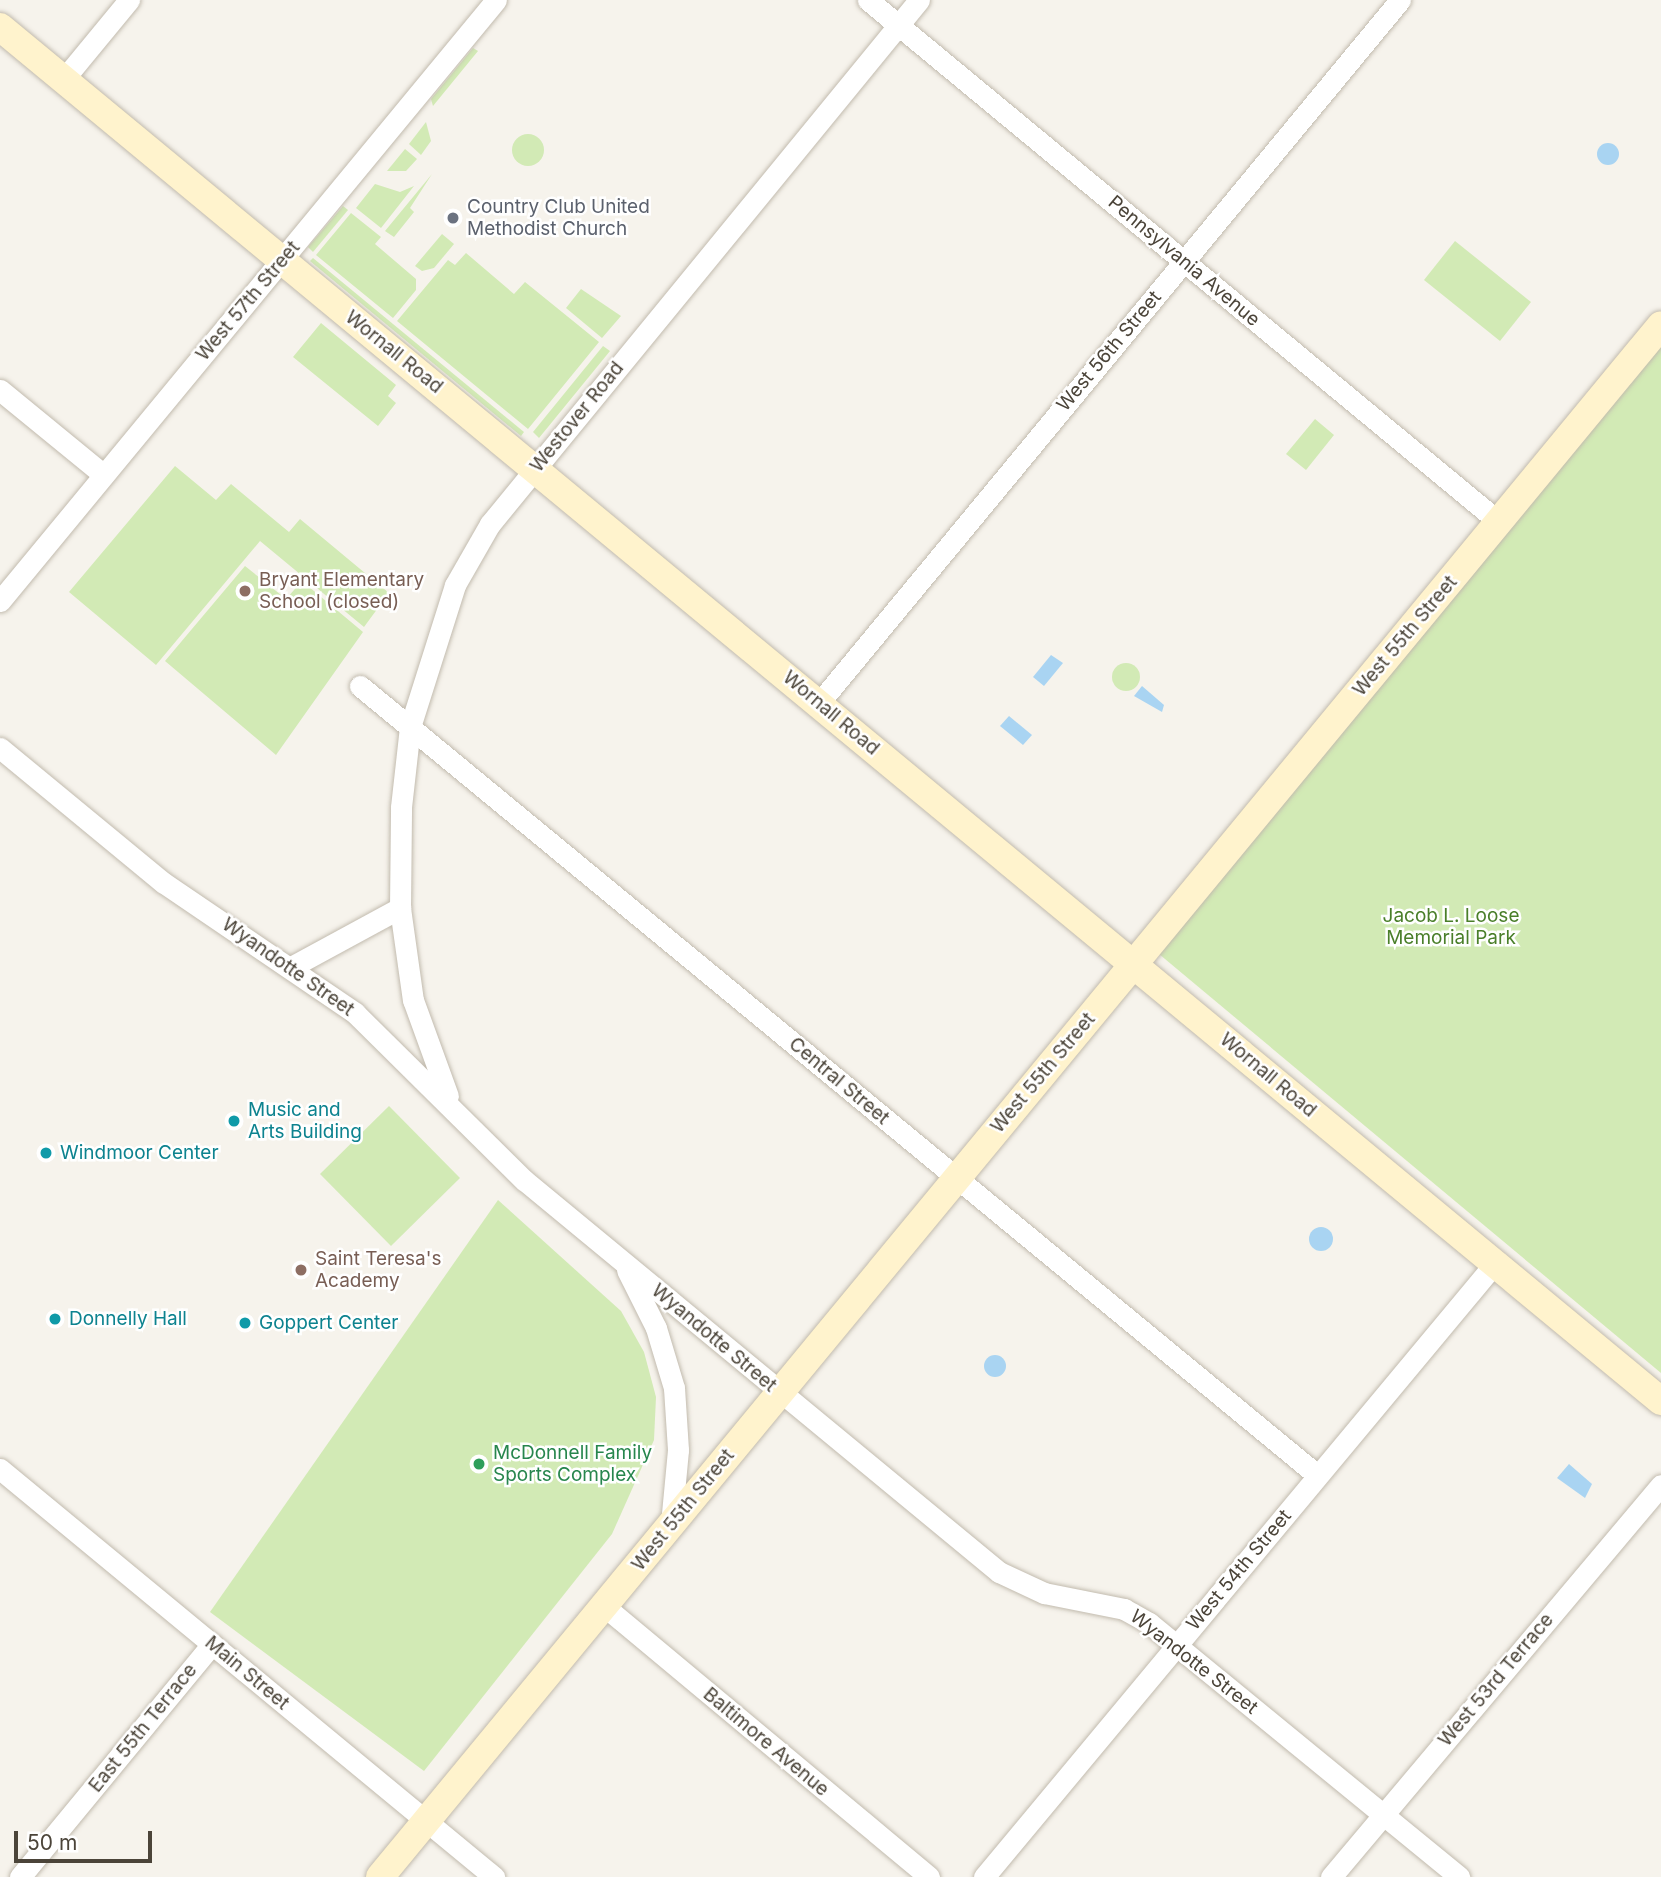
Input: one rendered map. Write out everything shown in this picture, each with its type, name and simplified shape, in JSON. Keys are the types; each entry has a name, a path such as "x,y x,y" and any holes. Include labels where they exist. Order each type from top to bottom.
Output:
{"main road":[{"name":"Wornall Road","path":"0,27 1661,1401"},
{"name":"West 55th Street","path":"380,1877 1661,325"}],"street":[{"path":"63,80 129,0"},
{"name":"West 57th Street","path":"0,601 496,0"},
{"name":"Pennsylvania Avenue","path":"868,0 1499,522"},
{"name":"Westover Road","path":"449,1101 413,1000 400,908 401,807 410,727 455,584 490,524 919,0"},
{"name":"West 56th Street","path":"819,703 1400,0"},
{"path":"0,390 104,475"},
{"name":"Central Street","path":"360,686 1317,1475"},
{"name":"Wyandotte Street","path":"0,748 164,883 293,966 355,1013 449,1101 524,1180 999,1572 1044,1593 1124,1609 1176,1644 1458,1877"},
{"path":"293,966 400,908"},
{"path":"624,1263 656,1328 674,1388 678,1450 671,1524"},
{"name":"West 54th Street","path":"984,1877 1494,1263"},
{"name":"Main Street","path":"0,1469 494,1877"},
{"name":"West 53rd Terrace","path":"1331,1877 1661,1485"},
{"name":"Baltimore Avenue","path":"604,1606 929,1877"},
{"name":"East 55th Terrace","path":"20,1877 212,1644"}],"green space":[{"path":"473,48 478,51 433,106 431,99"},
{"path":"426,122 431,141 421,155 409,144"},
{"path":"528,134 539,139 544,150 539,161 528,166 517,161 512,150 517,139"},
{"path":"405,149 417,159 406,171 387,171"},
{"path":"432,174 410,208 414,212 394,237 385,231"},
{"path":"375,184 400,192 414,186 381,228 356,208"},
{"path":"343,206 348,210 313,252 308,247"},
{"path":"351,213 381,237 375,244 416,279 416,290 393,318 316,255"},
{"path":"442,234 454,244 434,268 422,271 415,266"},
{"path":"1455,241 1531,302 1500,341 1424,280"},
{"path":"466,253 514,294 525,282 599,342 528,429 397,321 448,260 455,265"},
{"path":"313,258 524,432 521,436 310,261"},
{"path":"581,289 621,316 602,338 566,308"},
{"path":"321,323 396,385 388,396 396,403 378,426 293,357"},
{"name":"Jacob L. Loose Memorial Park","path":"1661,341 1661,1373 1159,954"},
{"path":"603,346 610,351 539,438 533,432"},
{"path":"1315,419 1334,435 1306,470 1286,454"},
{"path":"175,466 216,500 231,484 289,532 300,519 389,593 364,627 260,541 156,665 69,592"},
{"path":"245,566 286,599 302,581 363,632 276,755 165,661"},
{"path":"1126,663 1136,667 1140,677 1136,687 1126,691 1116,687 1112,677 1116,667"},
{"path":"389,1106 460,1178 391,1246 320,1174"},
{"name":"McDonnell Family Sports Complex","path":"498,1200 621,1311 644,1352 656,1397 654,1440 612,1534 424,1771 210,1612"}],"water":[{"path":"1608,143 1616,146 1619,154 1616,162 1608,165 1600,162 1597,154 1600,146"},
{"path":"1051,655 1063,663 1044,686 1033,677"},
{"path":"1142,686 1164,705 1162,712 1134,696"},
{"path":"1009,716 1032,735 1023,745 1000,726"},
{"path":"1321,1227 1330,1230 1333,1239 1330,1248 1321,1251 1312,1248 1309,1239 1312,1230"},
{"path":"995,1355 1003,1358 1006,1366 1003,1374 995,1377 987,1374 984,1366 987,1358"},
{"path":"1569,1464 1592,1484 1585,1498 1557,1478"}],"place":[{"name":"Country Club United Methodist Church","path":"453,218"},
{"name":"Bryant Elementary School (closed)","path":"245,591"},
{"name":"Music and Arts Building","path":"234,1121"},
{"name":"Windmoor Center","path":"46,1153"},
{"name":"Saint Teresa's Academy","path":"301,1270"},
{"name":"Donnelly Hall","path":"55,1319"},
{"name":"Goppert Center","path":"245,1323"},
{"name":"McDonnell Family Sports Complex","path":"479,1464"}]}
